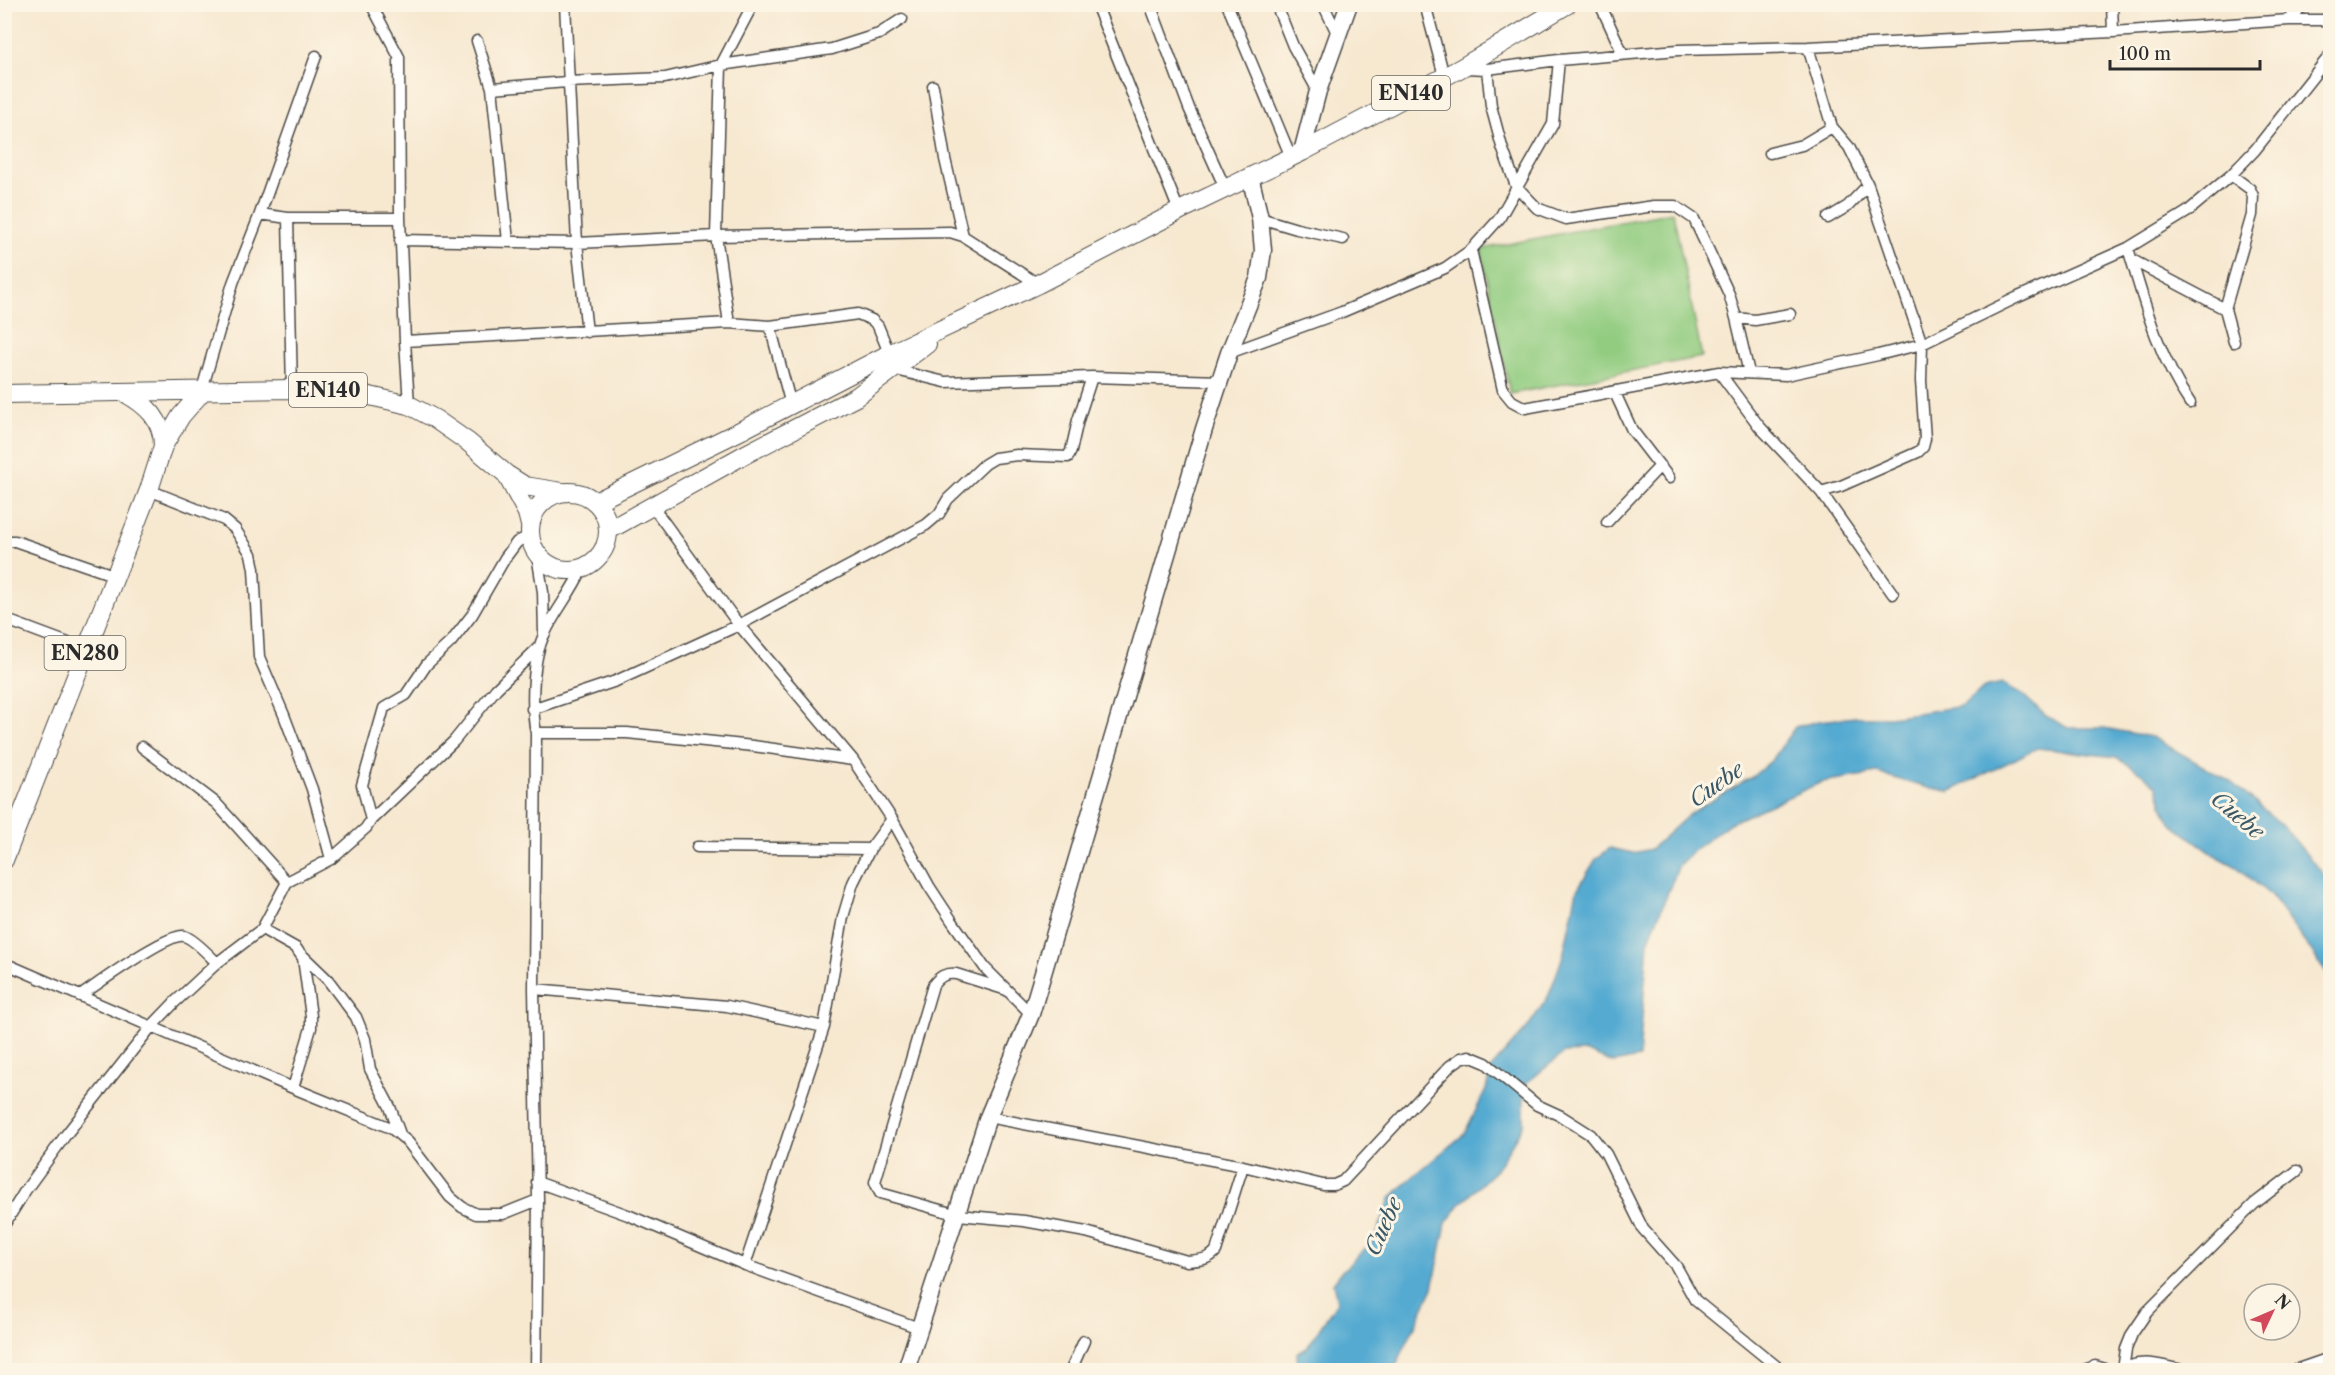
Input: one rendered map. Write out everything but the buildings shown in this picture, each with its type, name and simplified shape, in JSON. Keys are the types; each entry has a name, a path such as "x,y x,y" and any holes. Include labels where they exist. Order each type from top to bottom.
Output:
{"main road":[{"path":"1296,154 1349,4"},
{"name":"EN140","path":"4,394 201,393 292,389 348,391 409,405 468,441 506,474 525,486 573,492 585,495 595,502 791,405 892,362 947,328 1296,154 1461,68 1557,7"},
{"path":"906,1371 988,1118 1031,1014 1204,429 1229,353 1259,278 1263,250 1260,218 1250,176"},
{"name":"EN140","path":"609,530 742,456 856,397 892,362"},
{"path":"125,393 143,403 153,414 163,434 163,446"},
{"name":"EN280","path":"4,860 116,576 163,446 182,416 201,393"},
{"name":"EN140","path":"506,474 527,513 537,555"},
{"path":"530,531 535,510 547,498 562,492"},
{"path":"537,555 546,564 558,570 582,569 593,563 602,554 609,530 607,520 595,502"}],"street":[{"path":"371,4 399,57 400,240 409,405"},
{"path":"565,4 567,82 577,243 587,332"},
{"path":"729,323 716,236 721,65 753,4"},
{"path":"1096,4 1179,211"},
{"path":"1150,4 1190,108 1225,188"},
{"path":"1227,4 1296,154"},
{"path":"1276,4 1293,46 1318,91"},
{"path":"1323,4 1338,35"},
{"path":"1425,4 1444,76"},
{"path":"1600,4 1623,54"},
{"path":"2112,4 2113,32"},
{"path":"2289,20 2304,4"},
{"path":"492,88 665,78 721,65 832,49 879,34 902,19"},
{"path":"1461,68 1487,69 1559,60 1678,50 1808,47 2113,32 2289,20 2331,20"},
{"path":"477,41 492,88 508,241"},
{"path":"1808,47 1832,127 1849,147 1868,185 1922,344 1921,381 1925,439 1923,447 1918,452 1870,474 1821,492"},
{"path":"201,393 232,283 260,214 316,56"},
{"path":"1471,250 1503,390 1512,401 1526,408 1719,372 1786,375 1878,356 1922,344 2016,298 2128,248 2187,212 2255,150 2330,58"},
{"path":"1229,353 1353,308 1445,268 1471,250 1499,219 1553,124 1559,60"},
{"path":"1487,69 1491,106 1516,186 1537,208 1566,219 1654,206 1674,206 1694,219 1729,294 1749,373"},
{"path":"933,86 945,159 963,236"},
{"path":"1770,153 1802,145 1832,127"},
{"path":"2230,175 2250,189 2253,196 2252,215 2225,309 2234,342"},
{"path":"1828,218 1848,206 1868,185"},
{"path":"260,214 288,218 400,218"},
{"path":"288,218 292,389"},
{"path":"1260,218 1344,239"},
{"path":"400,240 577,243 716,236 950,232 963,236 1038,284"},
{"path":"2128,248 2157,339 2173,378 2190,403"},
{"path":"2132,260 2225,309"},
{"path":"405,341 729,323 770,326 858,314 872,320 878,326 892,362 945,382 1092,377 1220,381"},
{"path":"1736,318 1755,320 1790,314"},
{"path":"770,326 791,405"},
{"path":"1719,372 1759,426 1821,492 1893,594"},
{"path":"532,709 616,681 739,625 926,525 939,514 948,499 985,464 995,458 1017,455 1068,457 1092,377"},
{"path":"1615,393 1632,430 1669,478"},
{"path":"1606,522 1660,466"},
{"path":"149,490 224,520 235,529 251,554 254,569 259,657 312,789 331,859"},
{"path":"653,507 739,625 853,760 892,819 934,895 985,968 1031,1014"},
{"path":"371,820 362,785 384,708 406,695 426,664 451,642 472,615 505,558 517,542 530,531"},
{"path":"4,544 7,541 15,541 116,576"},
{"path":"537,555 543,592 544,634"},
{"path":"536,1371 538,1200 534,989 536,733 532,709 540,646 544,634 572,592 582,569"},
{"path":"4,619 87,650"},
{"path":"4,1225 25,1191 65,1136 151,1027 217,963 262,928 287,882 331,859 366,828 371,820 454,741 496,689 540,646"},
{"path":"536,733 627,733 753,746 853,760"},
{"path":"142,747 216,802 287,882"},
{"path":"745,1265 824,1027 843,917 853,883 870,849 892,819"},
{"path":"697,847 870,849"},
{"path":"262,928 300,952 328,980 356,1017 365,1039 370,1069 390,1107 400,1134"},
{"path":"80,996 130,962 177,936 189,938 217,963"},
{"path":"293,1088 311,1028 303,958 300,952"},
{"path":"4,963 391,1128 408,1142 450,1197 462,1207 476,1214 503,1215 538,1200"},
{"path":"1007,990 947,973 939,977 933,985 875,1182 880,1193 958,1215 1024,1221 1086,1232 1187,1261 1210,1257 1216,1251 1243,1166"},
{"path":"534,989 727,1006 824,1027"},
{"path":"988,1118 1243,1166 1323,1185 1334,1185 1343,1181 1456,1062 1469,1056 1486,1063 1537,1105 1562,1116 1591,1136 1606,1154 1643,1229 1676,1266 1695,1300 1781,1371"},
{"path":"2123,1371 2126,1349 2132,1334 2147,1312 2210,1245 2254,1204 2297,1171"},
{"path":"537,1182 628,1215 745,1265 919,1328"},
{"path":"1071,1371 1084,1341"},
{"path":"2295,1371 2330,1358"},
{"path":"2123,1371 2133,1363 2148,1363 2184,1371"},
{"path":"2084,1371 2095,1366 2109,1371"}],"green space":[{"path":"1673,212 1702,357 1510,394 1481,249"}],"water":[{"name":"Cuebe","path":"2002,683 2022,694 2046,716 2068,728 2104,728 2152,737 2231,782 2281,824 2330,882 2330,977 2270,895 2237,867 2213,854 2171,823 2157,786 2116,757 2037,748 1949,792 1877,773 1822,782 1730,823 1694,850 1679,865 1648,942 1639,1058 1613,1063 1587,1052 1564,1053 1524,1085 1524,1124 1496,1170 1461,1203 1446,1223 1433,1288 1394,1370 1298,1370 1297,1353 1307,1348 1337,1302 1333,1283 1375,1239 1390,1199 1464,1134 1486,1090 1491,1068 1527,1028 1548,997 1563,956 1577,890 1596,859 1610,848 1633,853 1651,849 1692,812 1752,777 1773,759 1795,727 1819,721 1856,717 1890,717 1963,706 1984,687"}]}
